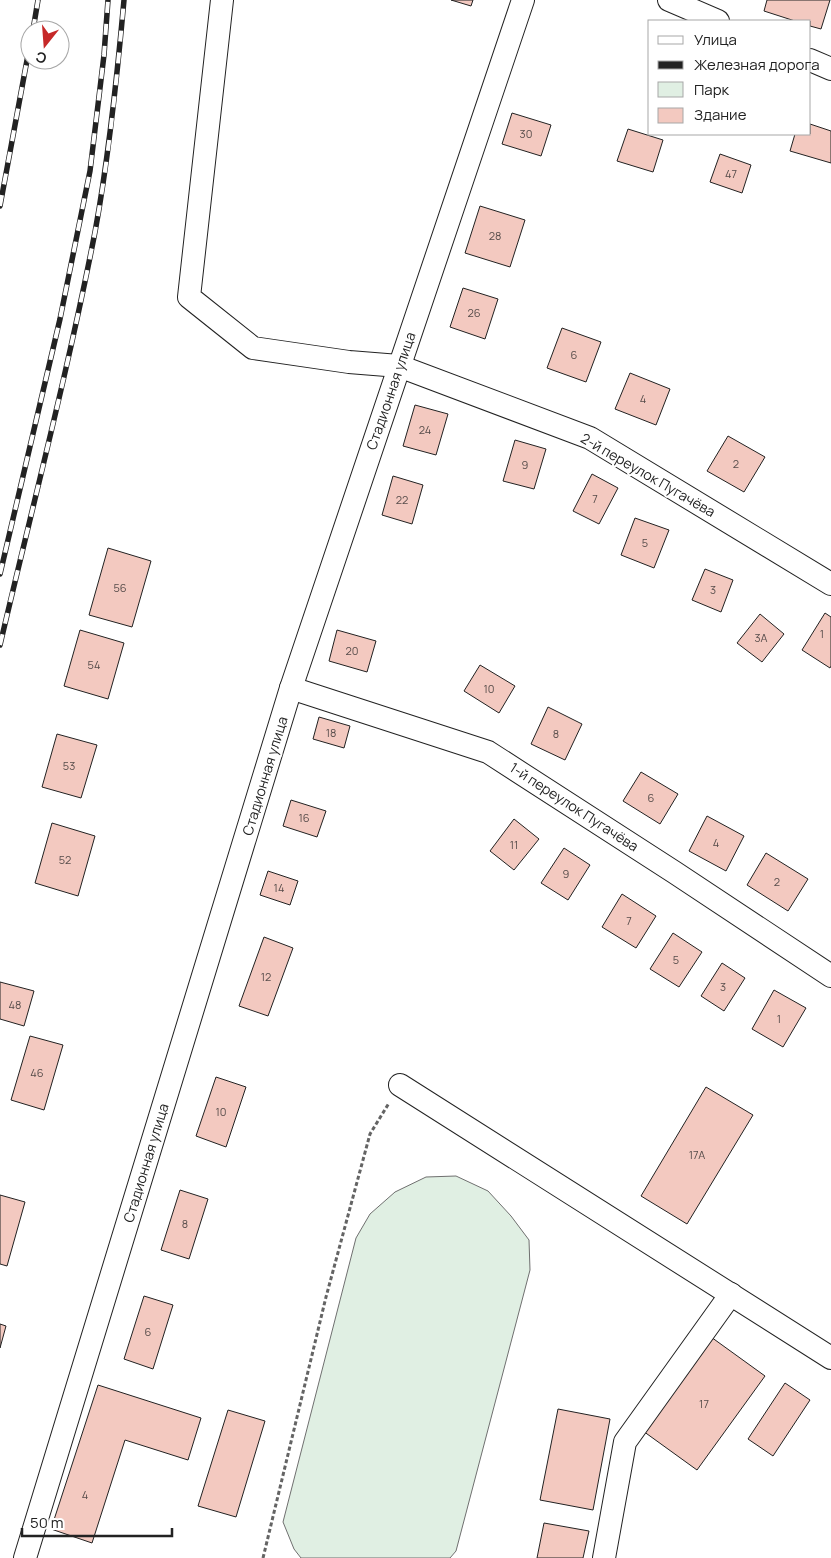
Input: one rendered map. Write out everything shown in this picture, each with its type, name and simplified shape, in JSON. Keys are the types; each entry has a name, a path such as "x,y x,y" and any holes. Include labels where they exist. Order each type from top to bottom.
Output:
{"street":[{"name":"2-й переулок Пугачёва","path":"222,0 189,297 254,348 349,362 399,366 590,438 831,584"},
{"name":"Стадионная улица","path":"25,1558 292,688 523,0"},
{"path":"669,0 716,20"},
{"path":"811,60 831,70"},
{"name":"1-й переулок Пугачёва","path":"292,688 488,752 683,877 831,976"},
{"path":"400,1086 831,1358"},
{"path":"604,1558 625,1442 731,1294"}],"path":[{"path":"262,1558 326,1297 370,1134 400,1086"}],"green space":[{"path":"456,1176 488,1191 511,1216 529,1240 530,1270 456,1551 450,1558 301,1558 294,1549 283,1522 356,1238 370,1214 395,1192 426,1177"}],"building":[{"path":"451,0 473,0 471,6"},
{"path":"767,0 830,0 821,29 811,26 811,20 792,20 764,11"},
{"path":"512,113 551,125 541,156 502,144"},
{"path":"811,124 831,131 831,163 790,151 795,135 811,135"},
{"path":"628,129 663,140 653,172 617,161"},
{"path":"720,154 751,165 742,193 710,182"},
{"path":"480,206 525,220 510,267 465,253"},
{"path":"463,288 498,299 485,339 450,327"},
{"path":"562,328 601,342 586,382 547,368"},
{"path":"630,373 670,389 656,425 615,409"},
{"path":"415,405 448,414 436,455 403,446"},
{"path":"728,436 765,457 744,492 707,471"},
{"path":"515,440 546,449 534,489 503,481"},
{"path":"592,474 618,488 599,524 573,511"},
{"path":"393,476 423,485 412,524 382,515"},
{"path":"635,518 669,530 654,568 621,555"},
{"path":"108,548 151,561 132,627 89,615"},
{"path":"705,569 733,580 721,612 692,600"},
{"path":"825,613 831,617 830,668 802,650"},
{"path":"760,614 784,634 762,662 737,643"},
{"path":"80,630 124,643 108,699 64,686"},
{"path":"337,630 376,641 367,672 329,661"},
{"path":"480,665 515,686 499,713 464,691"},
{"path":"548,707 582,724 565,760 531,744"},
{"path":"319,717 350,726 344,748 313,739"},
{"path":"57,734 97,745 81,798 42,787"},
{"path":"641,772 678,794 660,824 623,801"},
{"path":"291,800 326,811 317,837 283,826"},
{"path":"707,816 744,836 726,871 689,851"},
{"path":"514,819 539,839 514,870 490,851"},
{"path":"52,823 95,836 78,896 35,883"},
{"path":"564,848 590,865 568,900 541,883"},
{"path":"766,853 808,879 788,911 747,885"},
{"path":"268,871 298,881 290,905 260,895"},
{"path":"622,894 656,916 636,948 602,927"},
{"path":"673,933 702,952 679,987 650,969"},
{"path":"264,937 293,948 268,1016 239,1006"},
{"path":"722,963 745,978 724,1011 701,996"},
{"path":"0,982 34,991 24,1026 0,1019"},
{"path":"774,990 806,1008 783,1047 752,1029"},
{"path":"30,1036 63,1045 44,1110 11,1100"},
{"path":"216,1077 246,1087 226,1147 196,1136"},
{"path":"706,1087 753,1115 687,1224 641,1196"},
{"path":"180,1190 208,1199 189,1259 161,1250"},
{"path":"0,1195 25,1202 7,1266 0,1264"},
{"path":"144,1296 173,1305 153,1369 124,1359"},
{"path":"0,1324 6,1326 0,1348"},
{"path":"711,1337 765,1376 697,1470 643,1431"},
{"path":"785,1383 810,1400 773,1456 748,1439"},
{"path":"98,1385 201,1418 188,1460 125,1440 92,1543 51,1529"},
{"path":"558,1409 610,1419 593,1510 540,1500"},
{"path":"228,1410 265,1421 236,1517 198,1506"},
{"path":"544,1523 589,1531 583,1558 537,1558"}],"railway":[{"path":"35,20 38,0"},
{"path":"0,574 60,319 90,171 104,55 108,0"},
{"path":"0,645 62,388 95,232 112,117 124,0"},
{"path":"0,206 25,70"}]}
